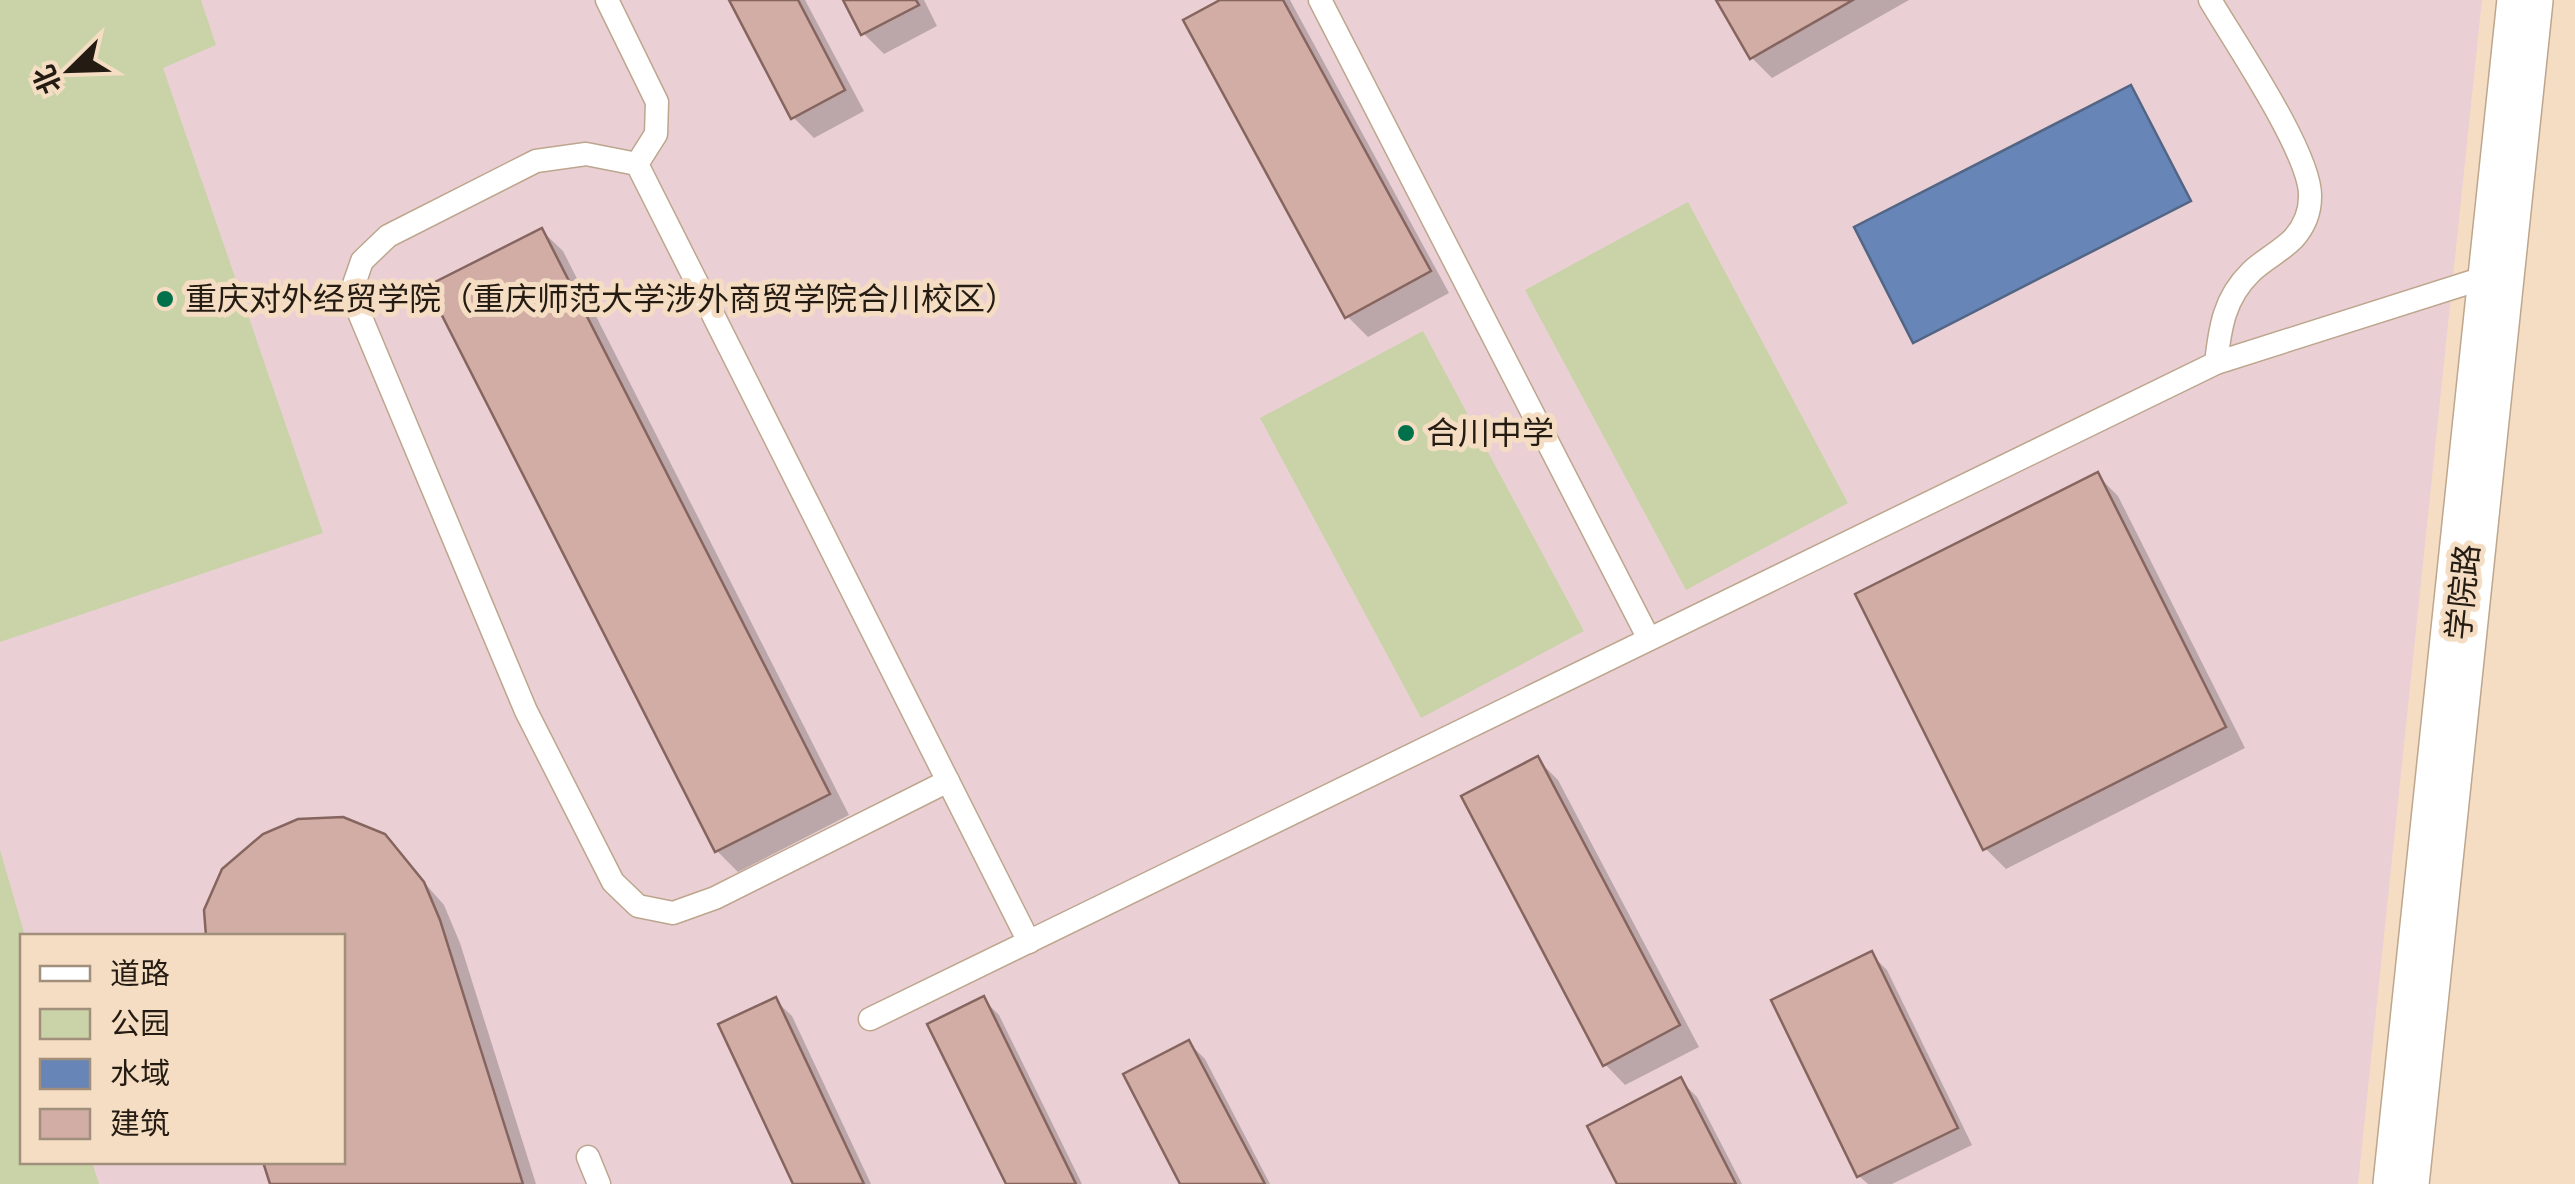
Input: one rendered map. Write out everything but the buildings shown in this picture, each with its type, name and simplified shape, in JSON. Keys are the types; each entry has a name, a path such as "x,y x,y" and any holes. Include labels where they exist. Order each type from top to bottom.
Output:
{"street":[{"name":"学院路","path":"2401,1184 2525,0"}],"lane":[{"path":"607,0 657,102 656,134 637,164"},
{"path":"1320,0 1649,640"},
{"path":"2210,0 2297,147 2311,195 2304,224 2292,240 2250,273 2228,301 2220,324 2216,363"},
{"path":"637,164 586,154 536,161 388,236 362,261 354,284 357,308 526,711 613,882 638,906 673,913 715,898 948,782"},
{"path":"637,164 1028,942"},
{"path":"870,1019 2216,363 2496,274"},
{"path":"588,1157 599,1184"}],"shaded area":[{"name":"合川中学","path":"0,0 2482,0 2358,1184 0,1184"}],"green space":[{"path":"0,0 201,0 216,45 163,68 323,533 0,642"},
{"path":"1688,202 1848,503 1686,590 1525,290"},
{"path":"1423,331 1584,631 1421,718 1260,418"},
{"path":"0,850 24,934 20,934 20,1164 93,1164 99,1184 0,1184"}],"water":[{"path":"2131,85 2191,201 1913,343 1854,227"}],"place":[{"name":"重庆对外经贸学院（重庆师范大学涉外商贸学院合川校区）","path":"165,299"},
{"name":"合川中学","path":"1406,433"}]}
